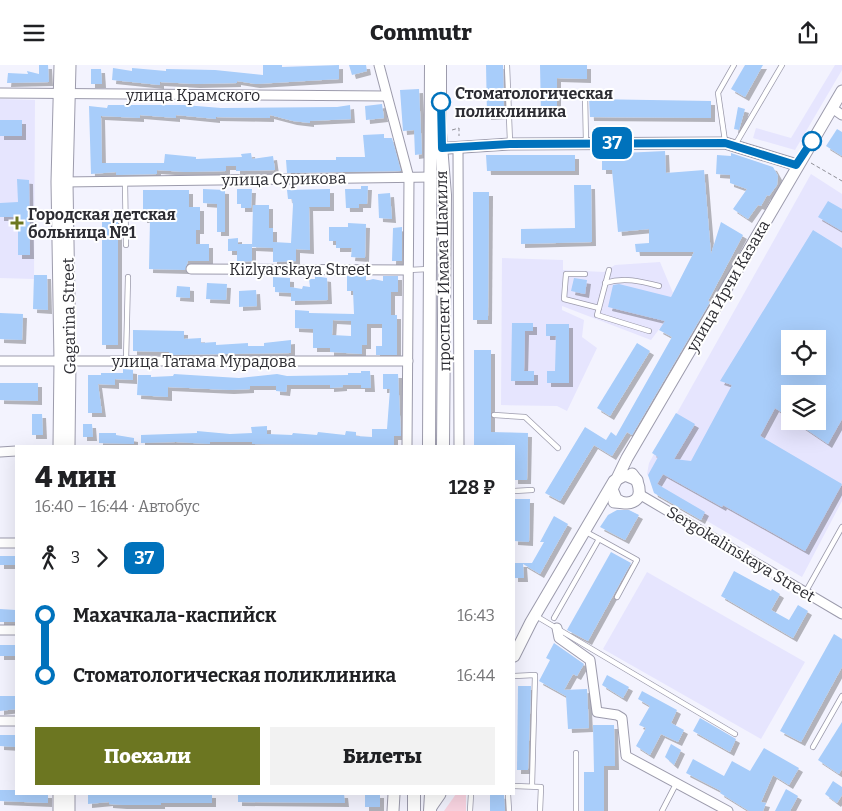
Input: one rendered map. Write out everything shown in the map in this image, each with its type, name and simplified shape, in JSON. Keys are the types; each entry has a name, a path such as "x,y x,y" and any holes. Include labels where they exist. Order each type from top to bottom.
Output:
{"main road":[{"name":"Gagarina Street","path":"60,65 65,94"},
{"name":"Gagarina Street","path":"68,445 62,182 65,94 70,65"},
{"name":"проспект Имама Шамиля","path":"431,65 438,177 443,445"},
{"name":"проспект Имама Шамиля","path":"436,149 440,65"},
{"name":"улица Ирчи Казака","path":"597,510 708,322 799,161 842,91"},
{"path":"436,149 510,144 730,144 799,161"},
{"name":"проспект Имама Шамиля","path":"429,445 430,269 438,177"},
{"name":"Gagarina Street","path":"59,445 65,361"},
{"path":"515,654 597,510 611,502 634,501 639,494 640,489 637,480 629,468 627,458"},
{"path":"621,502 613,495 614,481 625,475 637,480"},
{"path":"59,795 59,811"},
{"path":"69,795 69,811"},
{"path":"414,795 414,811"},
{"path":"430,809 431,795"},
{"path":"430,809 439,795"}],"street":[{"path":"379,65 409,177 407,445"},
{"name":"улица Крамского","path":"0,93 386,96"},
{"path":"832,108 842,115"},
{"path":"458,147 459,445"},
{"name":"улица Сурикова","path":"62,182 438,177"},
{"name":"Kizlyarskaya Street","path":"191,269 408,270"},
{"name":"улица Татама Мурадова","path":"0,361 408,361"},
{"path":"0,451 15,451"},
{"name":"Sergokalinskaya Street","path":"639,494 842,614"},
{"path":"0,543 15,543"},
{"path":"557,628 559,639 590,660 597,713 617,715 622,718 624,722 626,756 728,811"},
{"path":"0,630 15,630"},
{"path":"0,721 15,721"}],"lane":[{"path":"507,65 510,144"},
{"path":"730,144 718,93 734,65"},
{"path":"730,144 782,65"},
{"path":"585,94 586,143"},
{"path":"125,180 126,245"},
{"path":"408,270 430,269"},
{"path":"608,271 597,315 649,331"},
{"path":"585,274 566,274 564,299 599,308"},
{"path":"126,361 128,277"},
{"path":"605,283 614,280 634,279 660,286"},
{"path":"494,415 525,417 558,448"},
{"path":"515,491 532,489"},
{"path":"805,593 842,529"},
{"path":"584,531 637,560 617,597"},
{"path":"554,618 599,539"},
{"path":"535,616 735,734"},
{"path":"515,676 535,675 532,786"},
{"path":"813,747 842,695"},
{"path":"576,753 576,811"},
{"path":"662,811 676,784"},
{"path":"515,786 541,787 540,811"},
{"path":"470,811 471,795"},
{"path":"508,795 509,811"}],"path":[{"path":"447,131 459,128"},
{"path":"799,161 842,181"}],"shaded area":[{"path":"835,65 842,65 842,70 795,150 753,138 756,128 791,138"},
{"path":"0,99 35,100 34,279 0,278"},
{"path":"811,174 842,194 842,501 802,577 658,492 647,474 649,463"},
{"path":"502,258 563,260 563,270 604,272 615,265 660,262 673,293 669,301 673,331 660,328 651,340 562,306 562,310 584,320 582,337 597,348 567,411 557,406 501,405"},
{"path":"647,572 805,662 761,739 603,649"},
{"path":"455,795 466,795 466,811 444,811"}],"building":[{"path":"39,65 48,65 49,82 7,83 8,73 28,74 27,71 39,74"},
{"path":"263,65 282,65 282,67 339,65 339,79 256,84 237,81 237,83 196,84 160,82 160,85 112,80 113,68 132,71 132,68 166,71 166,69 215,70 263,75"},
{"path":"349,65 366,65 367,71 352,75"},
{"path":"486,65 503,65 504,115 487,116"},
{"path":"540,65 587,65 587,79 557,78 557,115 541,115"},
{"path":"745,65 763,65 745,97 731,89"},
{"path":"91,69 101,69 102,84 91,84"},
{"path":"419,89 422,154 415,155 414,130 403,131 400,90"},
{"path":"589,99 711,101 711,118 590,117"},
{"path":"382,104 384,118 366,120 365,106"},
{"path":"108,105 184,105 221,108 337,107 350,105 351,119 310,121 310,123 270,115 270,118 216,117 216,119 176,115 176,118 140,115 140,118 101,116 102,163 164,163 165,154 196,157 196,159 242,157 241,154 251,153 252,159 273,156 275,170 236,171 236,166 226,166 226,171 185,172 157,170 157,174 116,175 116,172 91,174 89,106 107,108"},
{"path":"738,107 745,109 739,130 734,129"},
{"path":"0,120 22,120 22,136 0,136"},
{"path":"837,129 842,132 842,156 826,146"},
{"path":"384,134 384,138 392,138 401,171 287,173 286,160 336,160 336,157 365,157 363,135"},
{"path":"665,151 666,173 704,170 711,254 721,222 743,235 708,301 710,302 632,435 627,432 612,456 594,445 560,501 545,493 585,427 606,440 611,432 616,436 672,337 659,330 665,321 608,307 613,285 619,284 671,297 694,252 636,252 635,244 649,243 649,229 618,232 612,170 602,170 602,154"},
{"path":"731,153 773,167 778,176 777,185 748,219 733,209 747,189 730,183 730,175 716,174 717,155 731,156"},
{"path":"486,155 575,155 575,171 487,171"},
{"path":"17,179 29,180 30,255 18,255 18,217 0,217 0,203 18,202"},
{"path":"574,185 591,185 592,242 521,244 521,229 575,228"},
{"path":"361,186 368,186 367,204 359,204 359,208 346,208 345,189 361,189"},
{"path":"203,189 225,190 225,232 217,232 217,204 203,203"},
{"path":"237,189 252,189 251,208 241,208 241,204 237,204"},
{"path":"330,189 330,207 309,207 310,250 296,249 296,261 273,262 273,248 252,247 253,205 269,205 269,228 273,228 273,242 291,243 293,205 292,199 288,199 287,190"},
{"path":"143,190 189,190 189,207 200,207 200,230 196,230 196,244 209,244 209,261 188,261 185,270 149,269 150,219 143,219"},
{"path":"473,192 489,192 488,320 473,320"},
{"path":"390,193 392,219 379,218 378,194"},
{"path":"828,201 842,209 842,231 818,217"},
{"path":"102,219 118,219 118,345 102,345"},
{"path":"348,223 366,224 365,258 351,257 352,248 336,248 336,241 329,241 329,227 348,227"},
{"path":"402,227 402,261 392,261 393,228"},
{"path":"813,230 842,248 842,419 828,444 807,430 826,430 826,385 781,385 781,412 775,408 760,436 842,484 805,551 663,474 657,484 705,512 701,520 654,493 648,475 658,457 652,453 676,413 695,424 674,459 691,461 732,385 720,381"},
{"path":"238,238 238,244 252,244 252,261 237,262 237,251 228,251 228,239"},
{"path":"34,275 47,275 48,310 33,309"},
{"path":"315,276 327,278 328,300 291,301 291,293 275,292 275,287 273,287 273,277 290,278 290,287 302,289 303,286 310,287 309,279 315,279"},
{"path":"347,276 366,276 366,281 373,279 383,281 383,276 398,276 398,292 391,292 391,315 397,315 397,355 376,355 376,346 382,346 382,324 367,324 367,345 362,345 362,354 330,352 330,348 313,348 313,329 295,328 295,310 309,311 309,313 354,314 353,291 347,291","holes":["333,320 351,321 351,336 332,335"]},
{"path":"574,278 587,280 585,294 571,291"},
{"path":"207,283 227,284 226,300 206,299"},
{"path":"177,286 190,287 190,298 176,297"},
{"path":"256,290 257,306 239,307 239,291"},
{"path":"0,313 23,314 22,340 0,339"},
{"path":"512,323 533,323 533,331 525,331 524,371 534,371 534,381 511,381"},
{"path":"546,324 569,324 569,383 547,383 547,371 555,371 556,336 546,336"},
{"path":"133,330 184,331 184,339 201,338 201,343 216,342 216,345 248,343 248,346 264,346 264,343 291,340 291,353 169,355 169,352 133,351"},
{"path":"637,343 650,351 610,416 597,408"},
{"path":"474,350 491,350 491,432 528,433 527,480 515,480 515,445 474,445"},
{"path":"123,369 133,370 133,380 115,379 115,385 98,384 102,413 88,413 88,375 123,373"},
{"path":"361,371 370,371 371,388 361,388 361,385 343,385 343,387 330,388 330,385 287,385 286,392 276,391 276,386 250,386 250,389 230,390 168,387 168,397 137,395 138,375 151,375 151,377 173,376 174,374 239,378 277,374 287,376 348,375 348,373 361,373"},
{"path":"383,374 398,374 401,436 394,436 394,445 252,444 252,442 210,442 210,444 176,442 141,443 141,435 197,433 197,431 230,434 252,433 251,427 267,426 267,434 292,435 293,433 317,435 318,432 345,435 346,431 356,432 356,436 372,437 372,429 387,429 390,389 383,389"},
{"path":"0,383 38,383 38,401 0,400"},
{"path":"32,414 42,414 43,435 32,435"},
{"path":"83,424 92,424 93,437 83,437"},
{"path":"99,433 116,433 116,435 134,438 134,444 99,443"},
{"path":"515,499 530,499 529,542 515,541"},
{"path":"617,510 629,510 639,515 625,540 600,527 608,515"},
{"path":"554,516 568,524 540,574 523,564 524,578 515,578 515,563 532,563 544,542 540,542"},
{"path":"611,552 631,563 588,641 567,630"},
{"path":"0,556 15,556 15,565 0,565"},
{"path":"734,571 780,594 771,610 789,620 798,605 808,611 793,638 721,596"},
{"path":"0,609 15,610 15,622 0,622"},
{"path":"834,634 842,639 842,667 801,742 780,731"},
{"path":"554,643 584,664 577,676 573,674 564,690 587,689 589,728 568,729 566,696 539,681 550,660 546,658"},
{"path":"0,645 15,645 15,656 0,656"},
{"path":"607,675 629,687 623,698 602,685"},
{"path":"518,686 531,686 528,770 517,770"},
{"path":"642,691 677,710 671,723 684,730 678,742 661,734 650,755 636,746 646,728 639,725 650,706 638,699"},
{"path":"0,696 15,696 15,709 0,711"},
{"path":"700,718 736,739 730,752 693,731"},
{"path":"842,722 842,769 839,774 818,760"},
{"path":"593,725 614,725 615,766 604,766 604,811 584,811 584,772 594,772"},
{"path":"0,735 15,735 15,747 0,746"},
{"path":"671,744 681,750 674,765 665,757"},
{"path":"764,748 799,768 789,785 773,775 761,802 766,803 763,811 749,811 720,793 721,791 686,773 693,759 724,776 732,761 750,771"},
{"path":"833,781 842,787 842,795 837,803 825,794"},
{"path":"786,789 798,796 790,811 775,811"},
{"path":"0,790 15,790 15,795 48,795 48,803 0,801"},
{"path":"88,795 212,795 212,803 123,805 109,804 109,802 88,804"},
{"path":"238,795 344,795 345,803 238,802"},
{"path":"365,795 380,795 380,807 365,807"},
{"path":"490,795 504,795 505,811 490,811"}],"bus line":[{"name":"37","path":"441,102 440,133 442,148 510,144 725,143 796,165 812,141"}],"place":[{"name":"Стоматологическая поликлиника","path":"441,102"},
{"name":"Городская детская больница №1","path":"17,223"}]}
